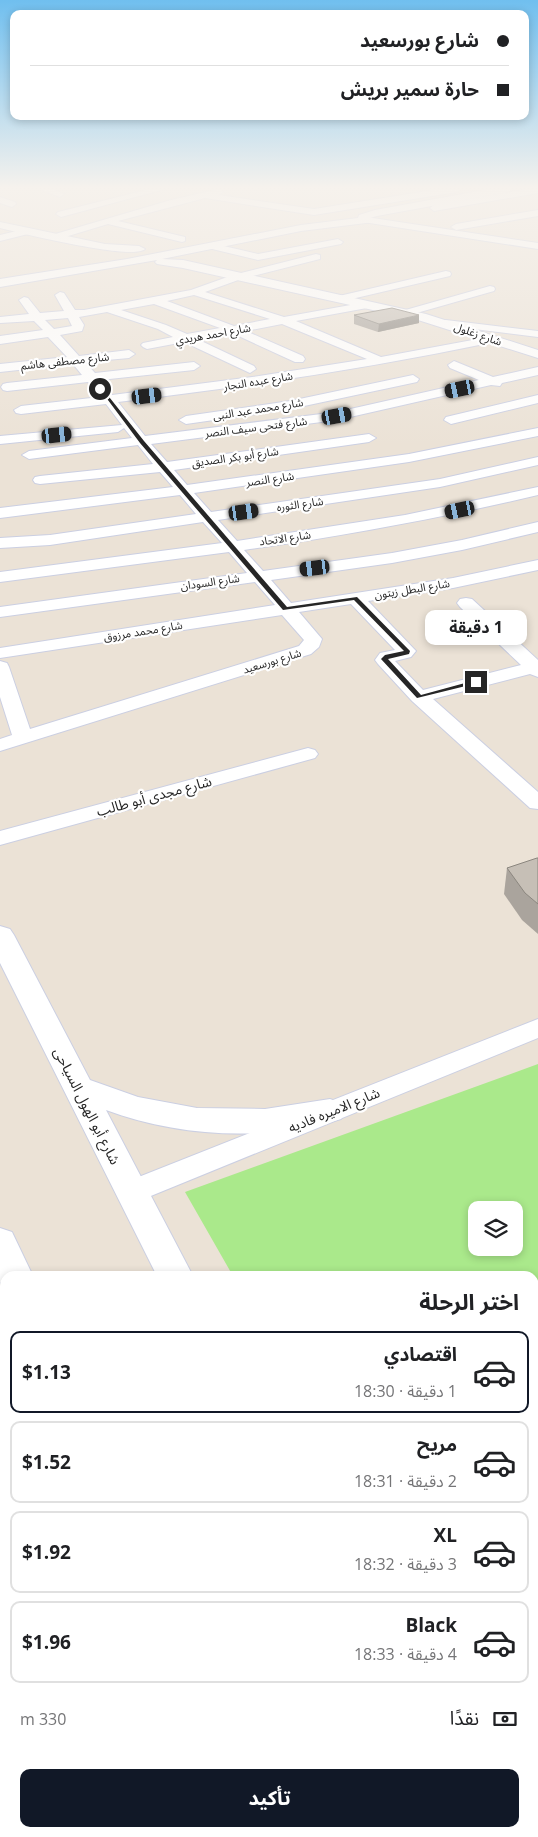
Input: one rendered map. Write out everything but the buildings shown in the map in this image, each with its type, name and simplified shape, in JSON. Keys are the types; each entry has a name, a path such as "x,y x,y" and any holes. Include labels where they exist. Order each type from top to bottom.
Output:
{"main road":[{"path":"0,283 50,275"},
{"name":"شارع زغلول","path":"231,275 446,323 538,354"},
{"name":"شارع أبو الهول السياحى","path":"0,935 172,1271"},
{"path":"77,1087 134,1108 197,1120 265,1121 330,1111"},
{"path":"0,1242 13,1271"}],"street":[{"path":"0,320 71,315 108,310 194,292 246,275"},
{"path":"340,299 443,275"},
{"path":"406,313 490,289"},
{"path":"194,292 248,307 286,321 380,361"},
{"path":"0,340 78,329 80,327 60,295"},
{"name":"شارع بورسعيد","path":"0,745 305,650 311,647 312,639 142,442 92,378 24,300"},
{"path":"155,301 237,330 299,359"},
{"name":"شارع احمد هريدي","path":"147,345 367,305"},
{"path":"108,310 162,327 250,369"},
{"path":"446,323 538,334"},
{"name":"شارع عبده النجار","path":"21,410 223,386 380,361 494,339"},
{"name":"شارع مصطفى هاشم","path":"0,368 129,354"},
{"path":"454,365 536,400"},
{"path":"7,387 194,366"},
{"path":"397,371 444,393"},
{"name":"شارع فتحى سيف النصر","path":"29,456 337,416 538,371"},
{"name":"شارع محمد عبد النبى","path":"170,422 290,405 413,379"},
{"path":"451,420 536,400"},
{"path":"0,440 150,424"},
{"name":"شارع النصر","path":"0,513 184,490 409,458 538,432"},
{"name":"شارع أبو بكر الصديق","path":"40,480 164,467 369,438"},
{"path":"511,438 538,452"},
{"name":"شارع الثوره","path":"0,543 50,540 440,483 538,461"},
{"name":"شارع الاتحاد","path":"0,577 231,546 419,518 538,491"},
{"name":"شارع السودان","path":"0,612 409,555 538,527"},
{"name":"شارع البطل زيتون","path":"286,609 474,579 538,565"},
{"path":"355,598 407,651 406,653 388,656 384,659 419,697 538,804"},
{"path":"466,603 536,668"},
{"name":"شارع محمد مرزوق","path":"0,653 286,609"},
{"path":"0,667 23,738"},
{"path":"419,697 536,668"},
{"name":"شارع مجدى أبو طالب","path":"0,838 308,754"},
{"name":"شارع الاميره فاديه","path":"131,1192 538,1028"}],"green space":[{"path":"538,1064 538,1271 230,1271 185,1192"}],"route":[{"path":"100,389 142,442 286,609 355,598 407,651 406,653 388,656 384,660 419,697 476,682"}]}
